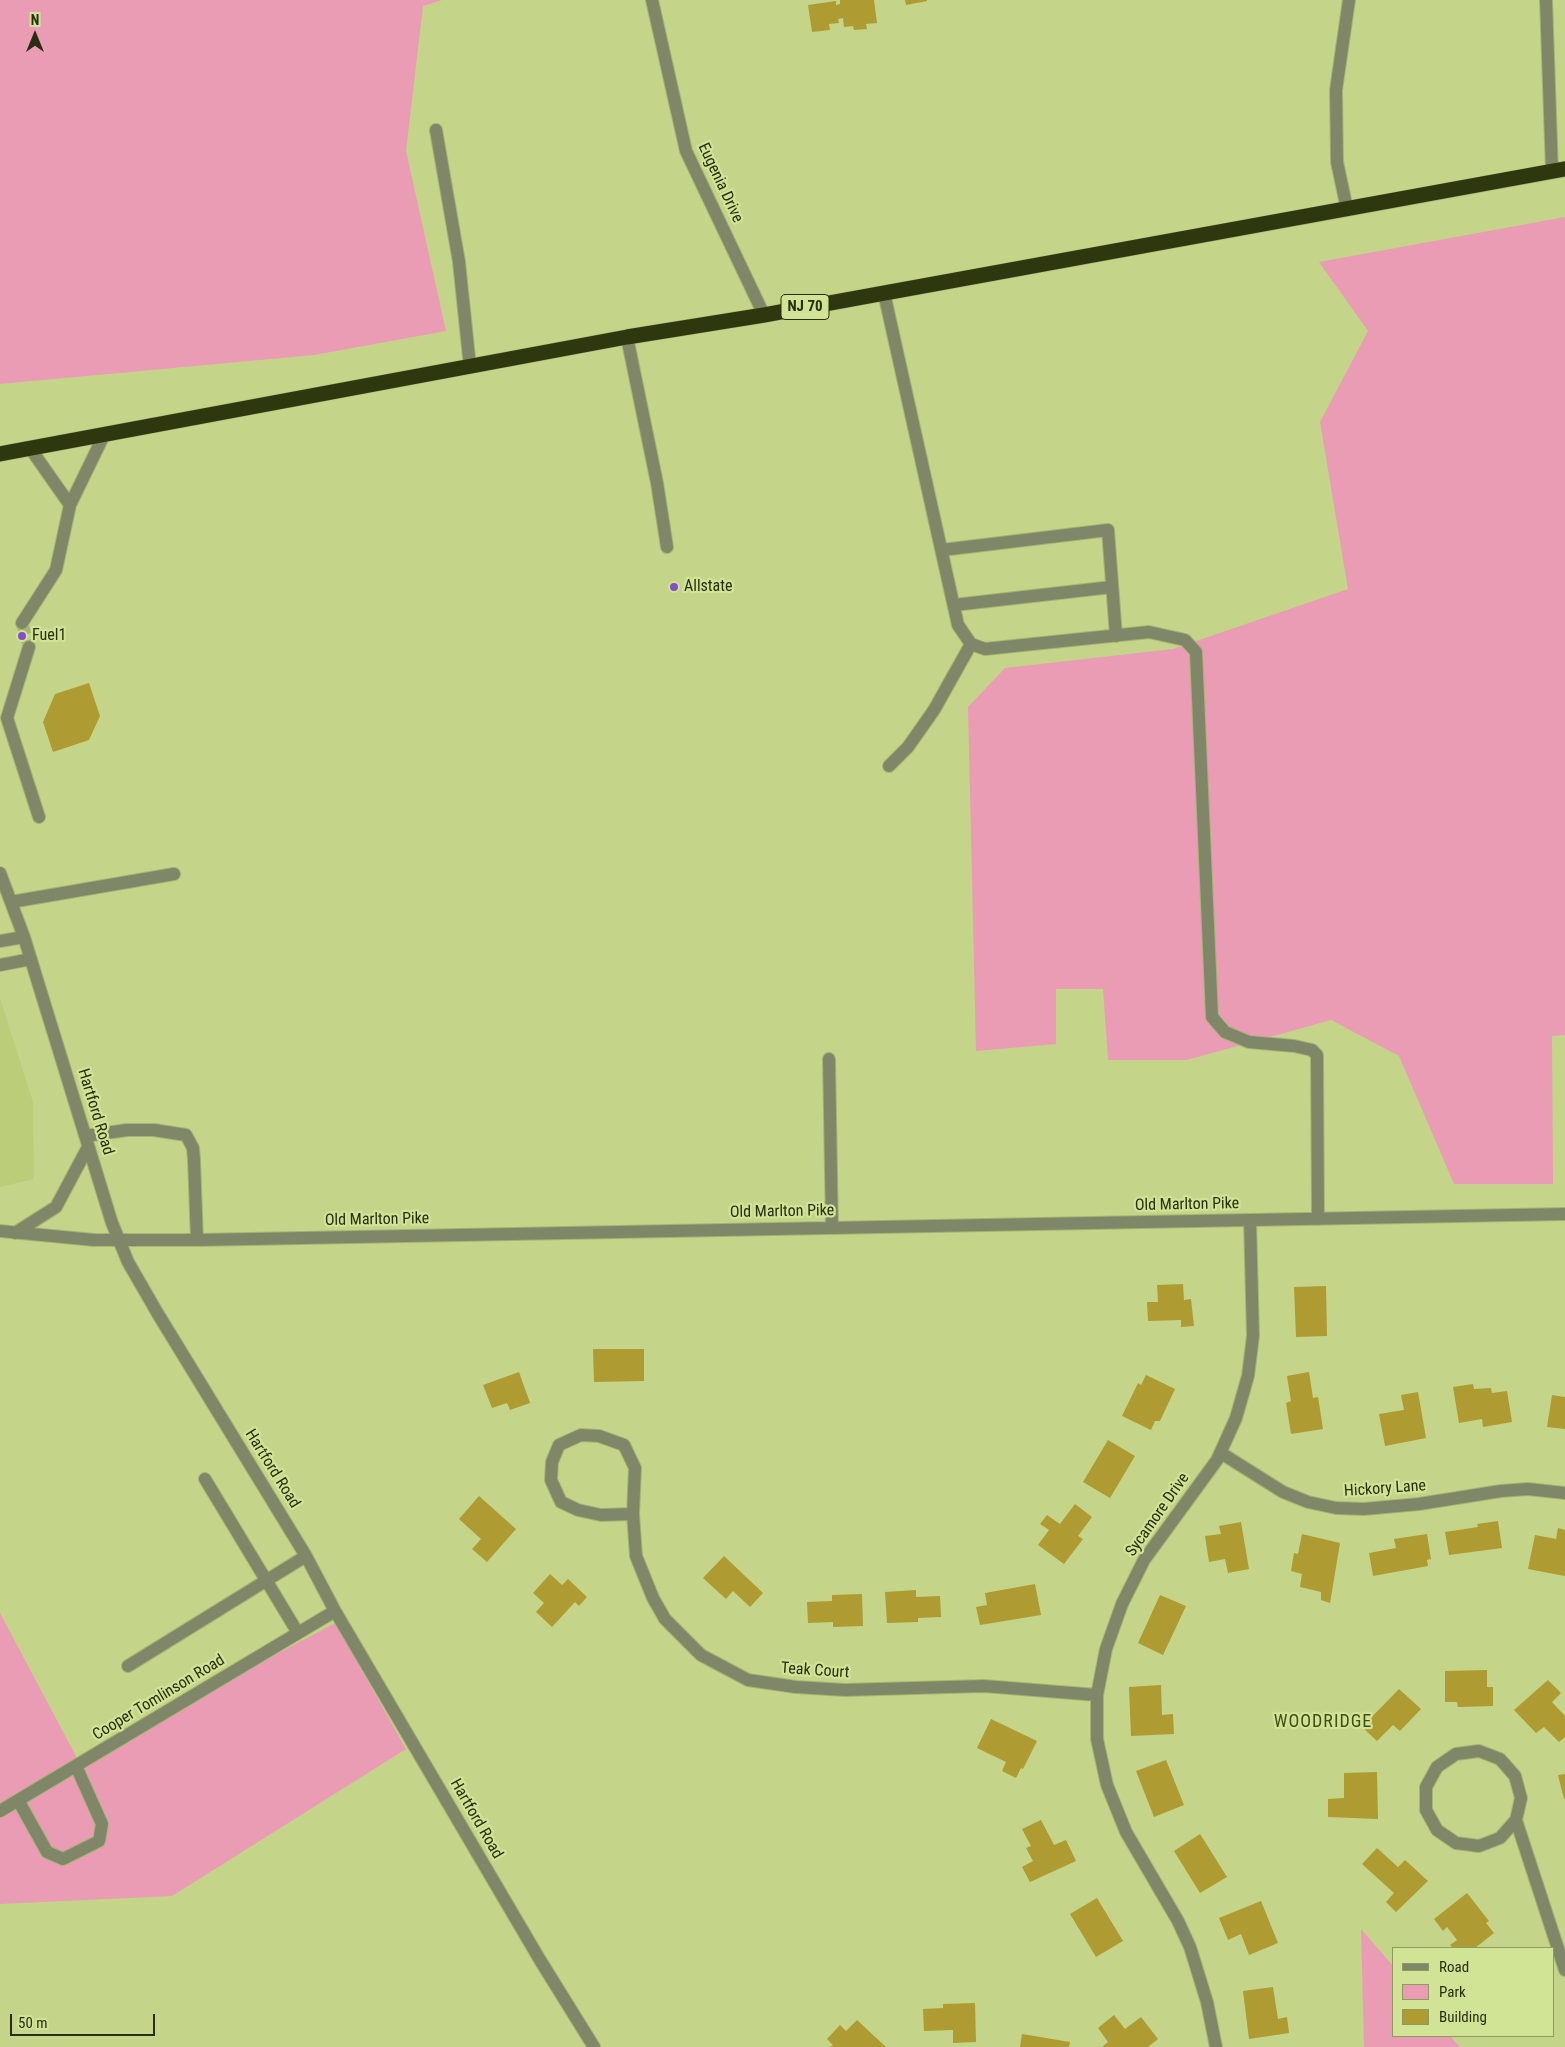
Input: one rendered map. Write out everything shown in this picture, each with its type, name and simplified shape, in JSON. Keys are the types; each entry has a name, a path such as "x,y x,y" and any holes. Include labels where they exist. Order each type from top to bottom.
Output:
{"highway":[{"name":"NJ 70","path":"0,454 627,338 1559,170"}],"street":[{"name":"Eugenia Drive","path":"652,0 686,151 764,314"},
{"path":"1347,209 1337,162 1336,90 1349,0"},
{"path":"1546,0 1559,170"},
{"path":"436,130 459,262 470,367"},
{"path":"884,293 958,625 971,644 986,650 1149,632 1185,640 1196,652 1212,1017 1225,1032 1249,1042 1294,1046 1312,1050 1317,1055 1318,1219"},
{"path":"627,338 667,547"},
{"path":"22,623 56,570 70,505 104,435"},
{"path":"30,448 70,505"},
{"path":"942,550 1108,530 1116,636"},
{"path":"954,605 1112,587"},
{"path":"889,766 908,747 934,710 971,644"},
{"path":"29,647 4,719 38,817"},
{"name":"Hartford Road","path":"0,873 24,937 86,1142 118,1240 158,1314 306,1556 335,1611 540,1960 594,2047"},
{"path":"11,902 174,874"},
{"path":"0,941 24,937"},
{"path":"0,965 31,959"},
{"path":"829,1059 832,1228"},
{"path":"15,1233 56,1207 86,1142 128,1130 154,1130 186,1135 193,1148 197,1240"},
{"name":"Old Marlton Pike","path":"0,1231 118,1240 197,1240 1565,1214"},
{"name":"Sycamore Drive","path":"1216,2047 1207,2002 1190,1947 1178,1920 1126,1832 1107,1785 1097,1739 1097,1695 1106,1648 1113,1627 1144,1560 1221,1453 1236,1418 1248,1376 1251,1355 1253,1317 1250,1220"},
{"name":"Teak Court","path":"632,1514 601,1515 578,1510 561,1502 550,1480 552,1462 559,1445 581,1435 599,1436 624,1445 634,1468 632,1514 636,1556 643,1578 665,1619 701,1655 748,1680 796,1687 844,1690 984,1686 1097,1695"},
{"name":"Hickory Lane","path":"1221,1453 1283,1492 1308,1502 1336,1508 1364,1509 1419,1504 1501,1491 1528,1489 1565,1493"},
{"path":"205,1479 298,1633"},
{"path":"128,1666 306,1556"},
{"name":"Cooper Tomlinson Road","path":"0,1811 335,1611"},
{"path":"1516,1820 1500,1838 1493,1841 1479,1846 1456,1843 1437,1830 1426,1810 1426,1787 1437,1767 1456,1754 1478,1751 1500,1759 1515,1776 1521,1798 1516,1820 1565,1970"},
{"path":"18,1800 47,1852 63,1859 99,1841 102,1824 76,1766"}],"shaded area":[{"path":"0,998 33,1102 34,1179 0,1187"}],"green space":[{"path":"0,0 442,0 423,6 406,151 446,331 314,355 0,384"},
{"path":"1565,217 1565,1035 1552,1036 1553,1184 1454,1184 1399,1056 1331,1020 1187,1060 1108,1060 1103,989 1056,989 1056,1044 976,1051 968,707 1005,668 1173,649 1348,589 1320,422 1368,331 1319,262"},
{"path":"0,1613 78,1760 335,1623 406,1749 172,1896 0,1904"},
{"path":"1361,1929 1392,1965 1392,2037 1451,2037 1460,2047 1364,2047"}],"building":[{"path":"840,0 874,0 877,23 866,24 867,29 854,30 853,26 844,27 843,18 838,19 839,23 829,24 830,30 812,32 808,5 836,1 836,5 840,4"},
{"path":"905,0 927,0 927,1 906,5"},
{"path":"89,683 100,716 89,740 53,752 43,722 55,694"},
{"path":"1183,1284 1184,1300 1191,1299 1194,1326 1181,1327 1181,1320 1148,1321 1147,1302 1158,1302 1157,1285"},
{"path":"1326,1286 1327,1336 1296,1337 1294,1287"},
{"path":"593,1349 644,1349 644,1381 594,1382"},
{"path":"519,1372 530,1403 510,1410 507,1403 492,1408 483,1385"},
{"path":"1309,1372 1313,1398 1318,1397 1323,1429 1291,1434 1286,1403 1291,1401 1287,1376"},
{"path":"1146,1375 1175,1389 1160,1421 1155,1421 1151,1430 1122,1416 1138,1383 1141,1385"},
{"path":"1473,1384 1474,1389 1491,1388 1492,1393 1507,1391 1512,1422 1483,1427 1482,1419 1459,1423 1453,1387"},
{"path":"1418,1392 1426,1438 1385,1446 1379,1414 1404,1410 1401,1395"},
{"path":"1552,1395 1565,1397 1565,1429 1547,1427"},
{"path":"1108,1440 1135,1456 1110,1498 1083,1482"},
{"path":"479,1496 516,1529 487,1562 472,1549 481,1539 459,1519"},
{"path":"1075,1504 1092,1517 1078,1536 1083,1539 1064,1564 1038,1545 1049,1530 1040,1524 1047,1515 1060,1524"},
{"path":"1498,1521 1502,1548 1449,1555 1445,1532 1478,1527 1477,1524"},
{"path":"1241,1522 1249,1569 1228,1573 1225,1559 1209,1562 1205,1536 1221,1534 1219,1526"},
{"path":"1558,1528 1565,1530 1565,1576 1528,1569 1535,1535 1556,1539"},
{"path":"1302,1534 1340,1543 1330,1603 1321,1600 1321,1592 1300,1587 1302,1574 1291,1571 1294,1553 1298,1554"},
{"path":"1427,1534 1431,1559 1427,1560 1428,1566 1373,1576 1369,1553 1396,1548 1394,1539"},
{"path":"724,1556 763,1593 750,1607 733,1591 726,1599 703,1578"},
{"path":"550,1574 562,1585 568,1579 587,1597 579,1606 575,1602 552,1627 536,1612 544,1603 533,1593"},
{"path":"1035,1584 1041,1615 980,1625 976,1607 987,1605 985,1593"},
{"path":"916,1590 916,1597 940,1596 941,1617 918,1618 918,1622 887,1623 885,1592"},
{"path":"862,1594 863,1626 833,1627 833,1622 808,1623 807,1602 832,1601 832,1595"},
{"path":"1160,1595 1186,1606 1163,1655 1138,1643"},
{"path":"1487,1670 1487,1687 1493,1687 1493,1706 1458,1707 1457,1702 1445,1702 1445,1671"},
{"path":"1548,1680 1561,1693 1552,1702 1565,1716 1565,1737 1559,1742 1544,1727 1536,1733 1514,1710"},
{"path":"1161,1685 1162,1715 1173,1714 1174,1734 1131,1736 1129,1687"},
{"path":"1399,1689 1421,1709 1400,1731 1393,1725 1377,1741 1362,1727"},
{"path":"991,1719 1037,1741 1023,1769 1021,1768 1016,1778 1002,1771 1006,1762 977,1748"},
{"path":"1166,1760 1184,1805 1154,1817 1136,1771"},
{"path":"1377,1772 1378,1819 1328,1817 1328,1799 1344,1798 1344,1773"},
{"path":"1565,1774 1565,1799 1564,1799 1558,1775"},
{"path":"1041,1820 1054,1845 1066,1840 1076,1861 1030,1882 1022,1867 1033,1861 1026,1848 1031,1846 1022,1829"},
{"path":"1200,1834 1227,1877 1200,1893 1174,1851"},
{"path":"1377,1848 1398,1867 1405,1860 1428,1881 1396,1912 1386,1902 1394,1893 1362,1864"},
{"path":"1467,1893 1489,1921 1486,1923 1494,1933 1476,1947 1452,1947 1450,1945 1457,1940 1447,1927 1443,1931 1434,1919"},
{"path":"1097,1898 1123,1941 1096,1957 1070,1914"},
{"path":"1261,1901 1278,1943 1249,1955 1241,1934 1228,1940 1219,1918"},
{"path":"1273,1987 1278,2019 1287,2017 1289,2033 1249,2039 1243,1991"},
{"path":"975,2003 976,2042 953,2043 953,2030 924,2031 923,2009 943,2008 943,2004"},
{"path":"1114,2015 1125,2029 1141,2017 1158,2039 1148,2047 1102,2047 1108,2042 1098,2028"},
{"path":"857,2020 886,2047 830,2047 833,2045 827,2039 840,2025 846,2031"},
{"path":"1022,2034 1070,2042 1069,2047 1020,2047"}],"tunnel":[{"path":"22,623 29,647"}],"place":[{"name":"Allstate","path":"674,587"},
{"name":"Fuel1","path":"22,636"}],"district":[{"name":"WOODRIDGE","path":"1323,1722"}]}
